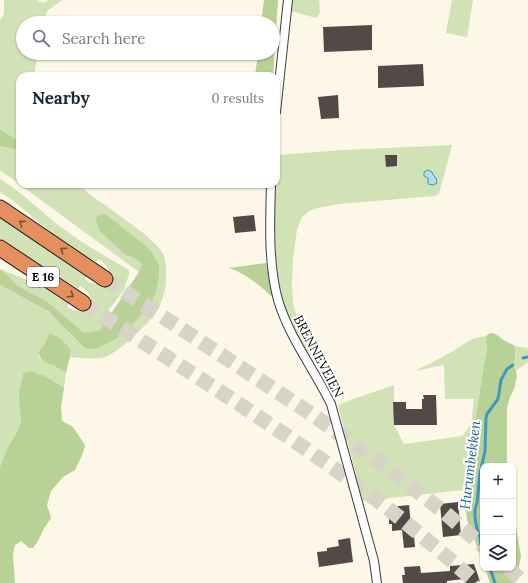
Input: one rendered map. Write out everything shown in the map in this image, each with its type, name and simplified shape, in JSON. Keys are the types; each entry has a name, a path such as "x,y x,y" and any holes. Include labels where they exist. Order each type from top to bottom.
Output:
{"highway":[{"name":"E 16","path":"0,208 105,279"},
{"name":"E 16","path":"0,248 83,304"}],"street":[{"path":"280,75 288,0"},
{"name":"BRENNEVEIEN","path":"271,188 270,234 273,272 278,301 296,342 331,404 374,561 376,583"}],"green space":[{"path":"4,0 37,0 44,3 48,0 62,0 47,11 46,16 16,16 16,60 37,60 35,72 16,72 16,139 0,129 0,20 4,14"},
{"path":"264,0 278,0 277,16 262,16"},
{"path":"292,0 319,0 320,13 316,18 291,11"},
{"path":"452,0 473,0 467,37 446,33"},
{"path":"257,60 274,60 273,72 256,72"},
{"path":"0,129 16,139 16,149 0,146"},
{"path":"452,145 439,194 435,196 339,204 317,208 309,211 302,217 297,229 293,260 293,303 297,317 321,363 326,378 294,329 282,299 275,246 276,188 280,188 280,155"},
{"path":"0,146 16,149 16,182 0,170"},
{"path":"0,179 23,195 66,231 129,270 124,290 108,311 108,318 100,330 84,333 49,303 16,286 0,269 44,288 69,304 67,307 82,311 89,309 91,306 90,296 83,288 80,286 78,289 0,239 0,218 87,275 85,279 90,283 100,284 110,276 108,268 103,262 98,259 96,262 58,238 11,199 0,192"},
{"path":"25,188 83,188 91,196 135,226 156,245 162,252 166,264 166,281 162,301 152,318 123,346 106,357 70,357 71,350 49,334 41,349 39,357 45,363 57,367 66,373 64,388 38,373 23,374 19,392 21,421 0,467 0,285 50,312 76,340 99,348 116,339 129,328 151,304 159,276 141,263 139,272","holes":["110,241 134,258 125,255"]},
{"path":"105,214 146,246 153,254 159,266 159,276 157,288 151,304 129,328 116,339 99,348 90,349 85,348 50,312 0,285 0,269 16,285 49,303 84,333 100,330 139,272 142,264 136,259 125,255 100,231 96,221 97,216"},
{"path":"266,263 273,295 271,296 252,280 229,268"},
{"path":"490,333 496,334 515,346 514,366 517,377 507,408 508,463 480,463 480,554 467,520 464,490 487,347 486,336"},
{"path":"49,334 59,338 71,350 66,373 55,366 44,362 41,358 39,352"},
{"path":"486,336 487,347 464,490 363,501 338,406 342,403 394,385 394,425 404,444 462,436 471,425 474,399 445,399 444,365 415,371 443,357 474,338"},
{"path":"515,346 528,348 528,362 516,371 514,362"},
{"path":"30,371 56,382 64,388 61,407 62,421 73,427 85,445 75,470 63,477 51,491 47,505 51,518 38,541 33,548 29,548 21,541 15,545 13,554 15,583 0,583 0,467 21,421 19,392 23,374"},
{"path":"516,527 521,556 518,571 513,583 490,583 486,571 516,571"}],"water":[{"path":"428,170 432,172 436,178 437,183 433,185 428,184 428,178 424,176 424,172"}],"building":[{"path":"372,25 372,50 324,52 323,27"},
{"path":"423,64 424,86 378,88 378,66"},
{"path":"338,95 339,118 321,119 318,97"},
{"path":"385,155 397,155 397,166 386,167"},
{"path":"254,215 256,231 235,233 233,217"},
{"path":"423,395 436,395 437,425 394,425 393,402 406,402 406,409 422,409 422,399 424,399"},
{"path":"458,502 461,535 443,537 440,504"},
{"path":"409,505 412,535 414,535 415,547 404,548 402,530 392,531 392,524 389,524 389,514 391,514 390,507"},
{"path":"350,538 353,562 319,567 317,552 327,551 327,548 339,546 338,540"},
{"path":"474,564 480,581 474,583 465,583 464,579 447,581 447,583 403,583 402,575 405,575 404,567 420,566 421,573 450,571 450,566"}],"waterway":[{"path":"523,358 528,357"},
{"name":"Hurumbekken","path":"480,537 477,529 475,510 480,473 485,451 486,418 487,414 498,399 501,380 507,369 513,365"},
{"name":"Hurumbekken","path":"491,571 495,583"}],"tunnel":[{"path":"105,279 307,411 381,463 444,512 480,543"},
{"path":"83,303 226,395 331,466 394,513 477,583"},
{"path":"511,571 524,583"}]}
